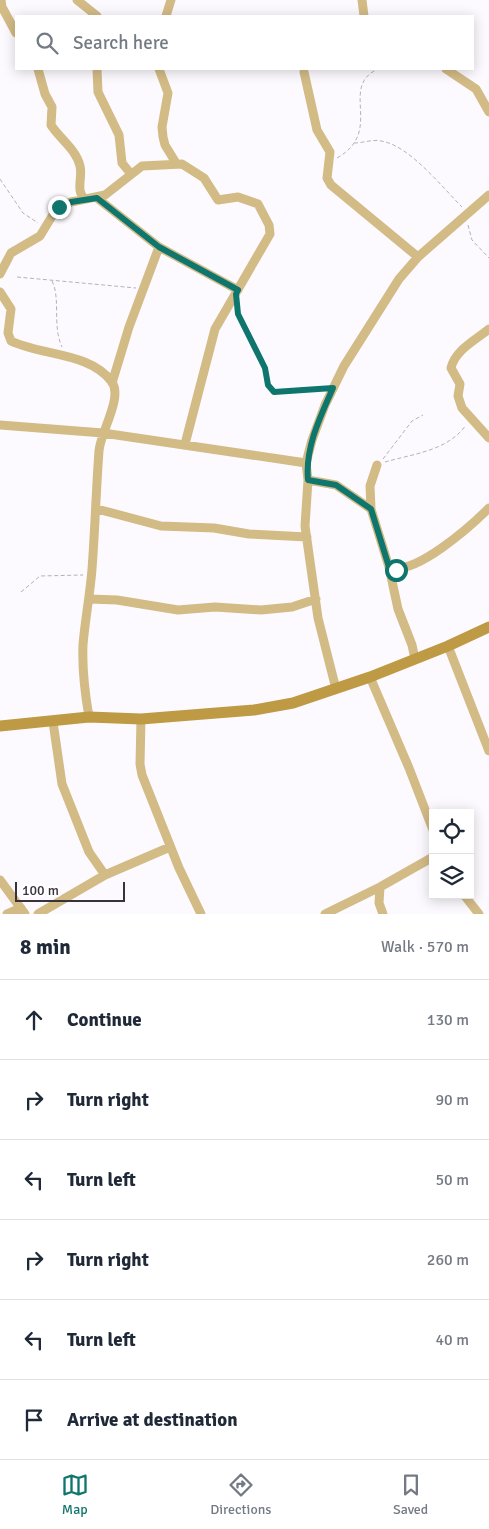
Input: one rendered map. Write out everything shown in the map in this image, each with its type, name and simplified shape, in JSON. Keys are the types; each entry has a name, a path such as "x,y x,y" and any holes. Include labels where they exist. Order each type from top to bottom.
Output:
{"main road":[{"path":"0,726 89,717 140,719 254,710 293,703 370,677 448,646 489,627"}],"street":[{"path":"1,0 2,7 15,31"},
{"path":"77,0 87,12"},
{"path":"166,15 171,0"},
{"path":"362,0 364,15"},
{"path":"38,70 45,94 52,107 51,125 80,163 82,172 80,191 85,199"},
{"path":"97,70 98,92 119,135 120,160 131,174"},
{"path":"159,70 168,93 162,127 163,137 165,145 176,163 204,178 218,200 238,197 253,201 259,206 270,229 268,238 215,328 185,444"},
{"path":"448,70 476,89 489,112"},
{"path":"304,72 317,130 329,148 330,162 327,178 334,189 418,257"},
{"path":"0,274 11,253 40,236 57,208 71,202 97,198 111,192 142,166 176,163"},
{"path":"336,689 316,599 306,537 308,480 306,462 317,426 333,388 353,351 391,290 418,257 489,195"},
{"path":"97,198 159,247 237,292"},
{"path":"89,717 83,646 92,575 99,453 103,433 114,400 112,383 128,327 159,247"},
{"path":"0,292 11,309 8,333 5,340 46,353 81,360 112,383"},
{"path":"489,329 470,343 451,366 460,384 458,398 467,415 489,438"},
{"path":"0,425 103,433 306,462"},
{"path":"377,465 370,486 371,509 389,567 398,609 412,645 415,659"},
{"path":"308,480 336,485 371,509"},
{"path":"389,567 402,570 415,564 466,530 489,508"},
{"path":"97,509 161,526 214,528 249,534 306,537"},
{"path":"90,599 178,610 215,607 260,610 292,607 316,599"},
{"path":"448,646 489,751"},
{"path":"370,677 429,820"},
{"path":"140,719 140,764 142,775 170,847 200,914"},
{"path":"53,722 62,784 89,852 105,876"},
{"path":"38,914 105,876 170,847"},
{"path":"325,914 380,887 429,859"},
{"path":"0,880 23,911 7,914"},
{"path":"380,887 379,903 383,914"},
{"path":"467,899 479,914"}],"path":[{"path":"330,162 347,152 354,143 363,118 361,83 366,76 376,70"},
{"path":"354,143 380,140 391,143 419,161 467,214 472,240 489,258"},
{"path":"0,179 23,212 46,226"},
{"path":"17,277 144,289"},
{"path":"52,280 57,292 55,305 58,333 66,357"},
{"path":"237,292 238,314 265,368 270,388 277,393 302,389 333,388"},
{"path":"377,465 390,452 412,421 423,415"},
{"path":"377,465 428,452 457,435 468,422 467,415"},
{"path":"21,592 40,576 92,575"}],"route":[{"path":"59,207 71,202 97,198 122,220 159,247 210,273 238,290 236,294 238,314 265,368 267,383 274,392 333,388 317,426 306,462 308,480 336,485 355,496 371,509 389,567 396,570"}]}
